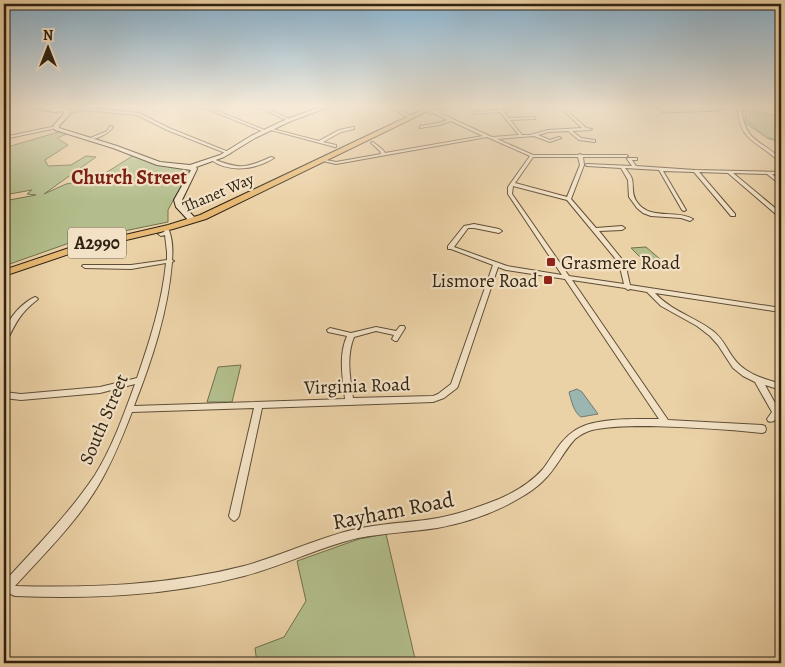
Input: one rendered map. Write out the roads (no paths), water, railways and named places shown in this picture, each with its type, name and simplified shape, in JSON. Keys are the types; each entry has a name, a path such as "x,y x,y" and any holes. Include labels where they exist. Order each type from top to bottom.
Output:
{"main road":[{"name":"Thanet Way","path":"4,273 67,251 193,220 228,206 367,138"}],"street":[{"path":"90,138 159,164 191,167 228,153 253,138"},
{"path":"191,138 228,153"},
{"path":"303,138 335,146"},
{"path":"320,142 327,138"},
{"path":"321,160 332,163 482,138"},
{"path":"492,138 532,156 626,156"},
{"path":"543,138 550,141 559,138"},
{"path":"579,138 594,140"},
{"path":"751,138 781,161"},
{"path":"373,143 383,154"},
{"path":"569,199 582,165 580,155"},
{"path":"532,156 512,184 510,194 666,423"},
{"path":"212,160 243,168 254,167 272,158"},
{"path":"635,168 629,159 636,158"},
{"path":"587,165 695,171 781,173"},
{"path":"191,167 194,169 178,200 178,205 193,220"},
{"path":"622,167 629,177 630,196 641,212 680,216 690,219"},
{"path":"660,169 684,210"},
{"path":"695,171 733,215"},
{"path":"729,172 780,215"},
{"path":"766,172 781,184"},
{"path":"512,184 569,199 622,263 628,288"},
{"path":"500,231 474,226 466,227 450,248 496,265 628,288 781,310"},
{"path":"594,230 622,228"},
{"name":"South Street","path":"5,589 49,541 86,496 102,469 129,409 165,300 172,244 165,232"},
{"path":"87,269 94,266 131,267 171,261"},
{"name":"Virginia Road","path":"129,409 349,400 433,399 448,392 454,386 496,265"},
{"path":"650,291 665,308 709,331 725,347 734,364 740,370 758,380 781,387"},
{"path":"4,342 8,328 18,314 35,299"},
{"path":"330,330 351,336 376,329 398,334"},
{"path":"349,400 346,358 347,342 351,336"},
{"path":"4,395 29,396 100,390 139,380"},
{"path":"758,380 776,412 771,419"},
{"path":"234,516 259,405"},
{"name":"Rayham Road","path":"5,589 15,591 98,591 199,582 246,570 360,533 452,520 491,507 529,486 540,478 570,439 588,427 666,423 762,429"}],"water":[{"path":"577,389 582,392 598,414 581,417 576,413 569,392"}],"waterway":[{"path":"770,138 781,141"}],"place":[{"name":"Grasmere Road","path":"551,262"},
{"name":"Lismore Road","path":"548,280"}],"district":[{"name":"Church Street","path":"129,177"}]}
